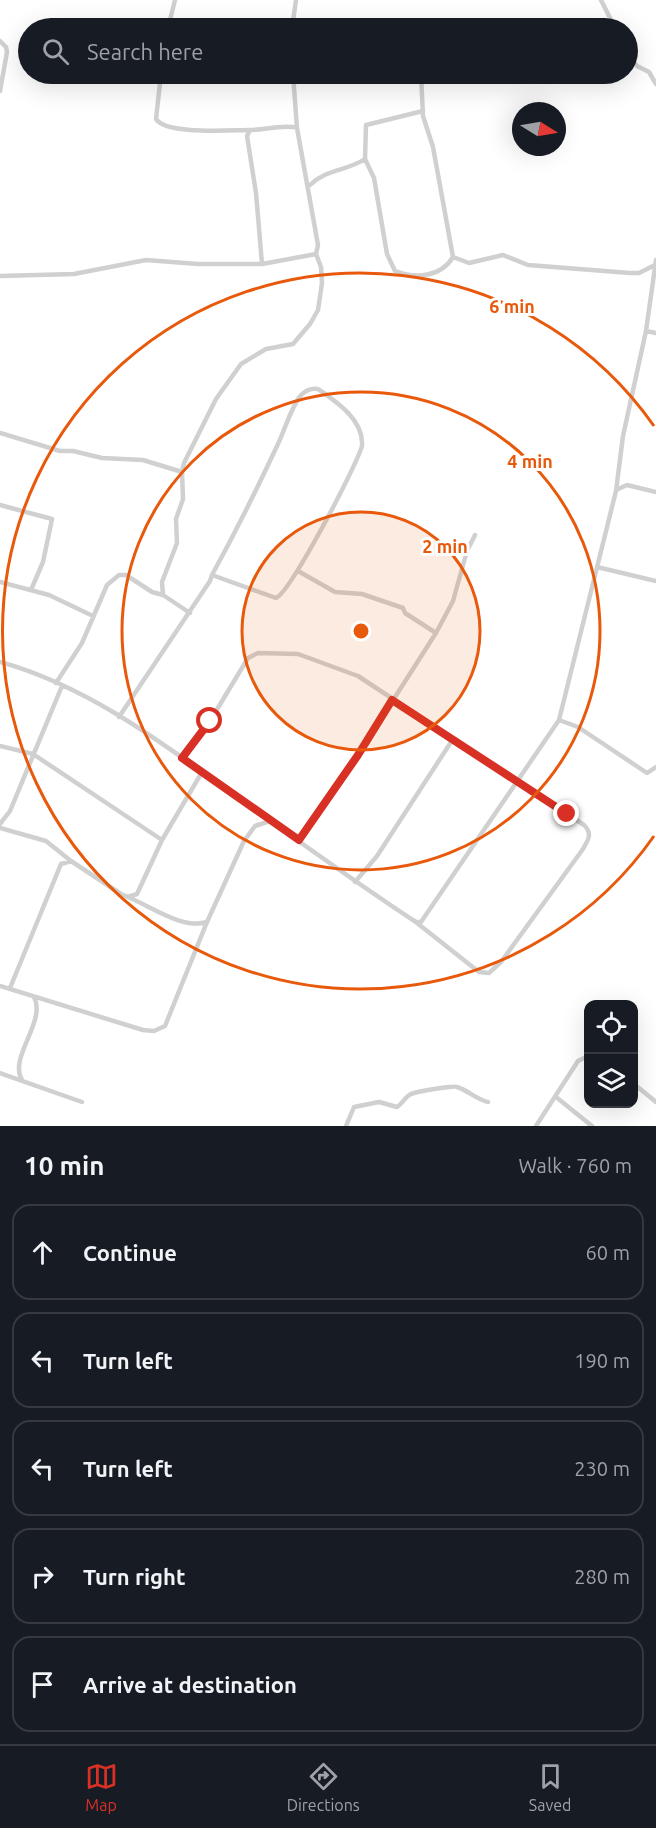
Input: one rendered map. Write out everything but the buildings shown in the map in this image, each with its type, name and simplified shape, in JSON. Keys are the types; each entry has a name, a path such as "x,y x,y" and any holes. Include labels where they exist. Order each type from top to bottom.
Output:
{"street":[{"path":"170,18 175,0"},
{"path":"293,18 296,0"},
{"path":"601,0 610,18"},
{"path":"0,41 6,46 7,52 0,91"},
{"path":"638,66 649,72 656,84"},
{"path":"160,84 156,118 164,126 186,130 272,130 290,126 297,128"},
{"path":"163,595 162,582 177,543 176,519 183,499 182,472 216,399 241,364 266,349 293,344 310,324 318,310 322,283 321,267 316,254 318,245 297,128 294,84"},
{"path":"422,84 423,111 453,257 447,267 417,277 395,271 387,254 374,178 365,159 366,125 423,111"},
{"path":"250,130 246,139 256,193 262,264"},
{"path":"309,186 319,176 356,165 365,159"},
{"path":"0,276 74,274 146,260 217,265 262,264 316,254"},
{"path":"453,257 469,262 503,255 528,265 562,265 630,273 639,273 656,263"},
{"path":"416,922 421,922 436,904 559,720 616,491 623,436 646,331 656,263"},
{"path":"646,331 656,333"},
{"path":"119,717 190,613 212,575 301,395 313,388 326,395 357,423 363,436 362,446 284,594 276,598 212,575"},
{"path":"0,433 60,451 73,451 102,458 143,460 182,472"},
{"path":"616,491 627,485 656,492"},
{"path":"0,505 52,519 43,562 31,590"},
{"path":"299,840 358,755 436,633 453,601 467,551 475,535"},
{"path":"597,567 656,581"},
{"path":"297,572 335,592 362,594 403,608 405,613 436,633"},
{"path":"190,613 126,575 119,575 107,585 82,644 59,684 10,811 0,826 36,837 61,852 107,886 128,897 195,924 207,922"},
{"path":"0,582 64,601 93,616"},
{"path":"0,662 59,684 119,717 182,758 355,882 416,922 479,972 489,973 501,962 583,849 590,835 584,825 358,676 298,654 258,652 248,658 210,721 182,758"},
{"path":"559,720 578,727 647,773 656,767"},
{"path":"355,882 377,855 453,739"},
{"path":"0,746 33,754 162,840"},
{"path":"139,902 137,894 162,840 202,772"},
{"path":"0,986 143,1030 159,1029 168,1022 207,922 240,850 255,826 256,811"},
{"path":"255,826 270,821"},
{"path":"10,988 61,864 61,852"},
{"path":"61,864 71,861"},
{"path":"128,897 137,894"},
{"path":"195,924 202,934"},
{"path":"22,1080 18,1071 37,1009 34,997"},
{"path":"537,1126 578,1061 584,1058"},
{"path":"0,1073 82,1102"},
{"path":"346,1126 351,1119 354,1107 379,1102 397,1107 412,1093 432,1092 447,1085 456,1086 477,1099 488,1102"},
{"path":"638,1088 656,1102"},
{"path":"556,1097 592,1126"}],"route":[{"path":"210,721 182,758 299,840 358,755 392,700 567,814"}]}
